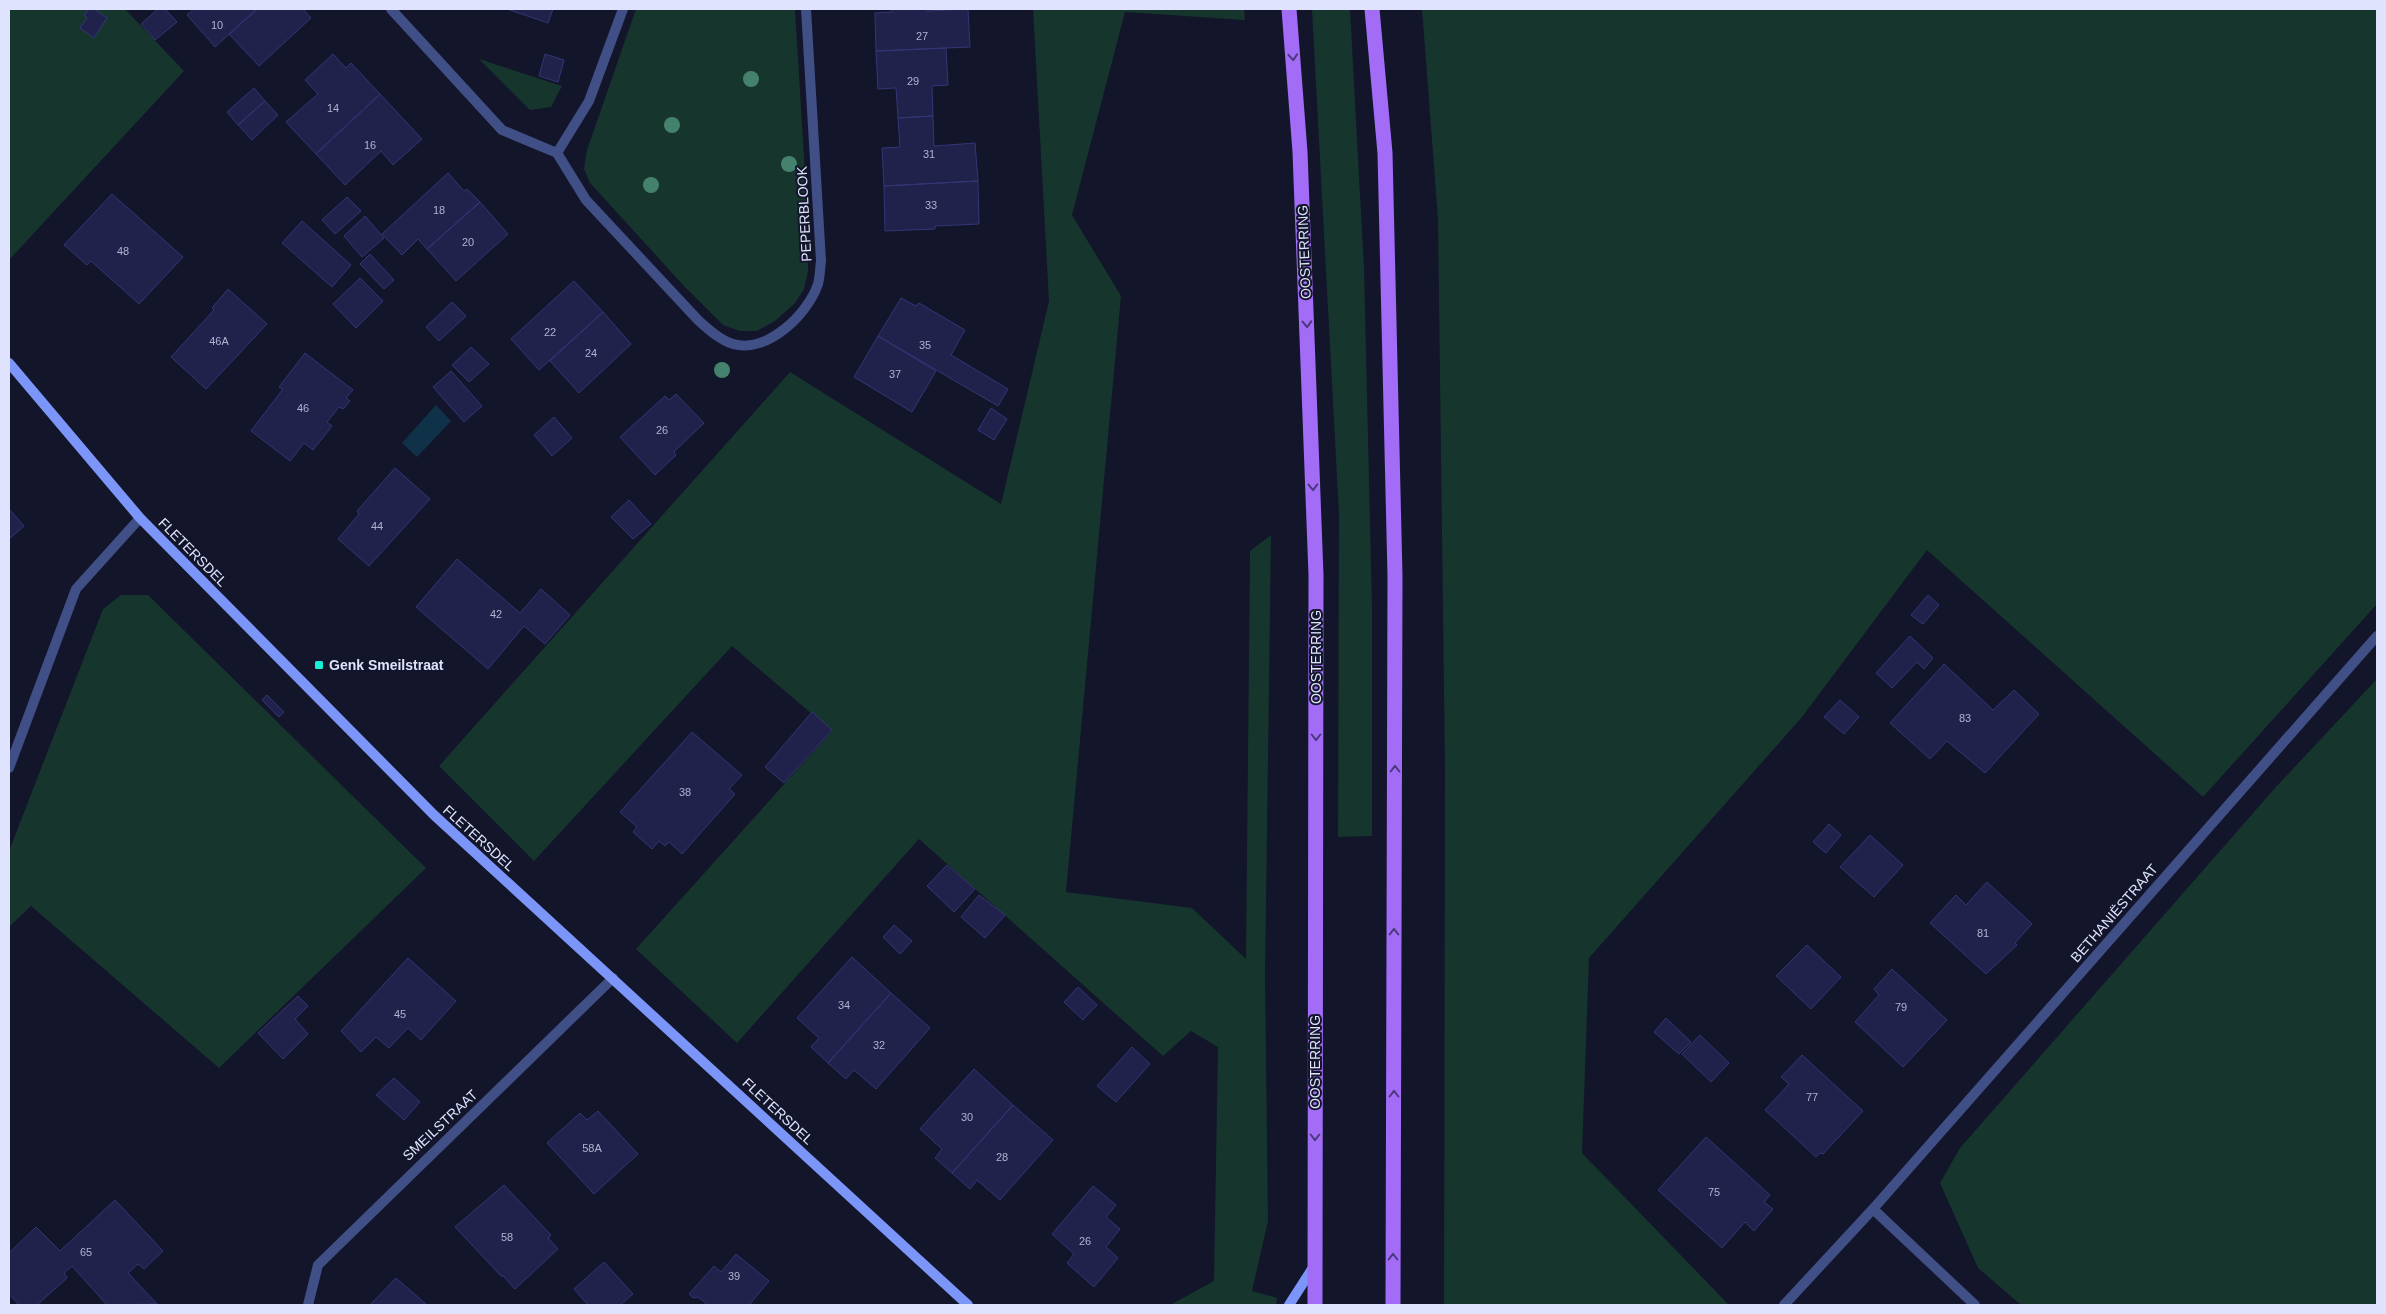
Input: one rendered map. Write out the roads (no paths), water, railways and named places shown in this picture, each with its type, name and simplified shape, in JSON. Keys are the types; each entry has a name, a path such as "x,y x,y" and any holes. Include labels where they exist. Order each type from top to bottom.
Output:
{"main road":[{"name":"OOSTERRING","path":"1289,9 1300,152 1316,575 1315,1305"},
{"path":"1372,9 1385,153 1395,576 1393,1305"}],"street":[{"path":"391,9 502,130 556,153 590,101 622,9"},
{"name":"PEPERBLOOK","path":"556,153 586,200 698,320 733,344 746,345 770,339 792,324 804,309 818,284 821,261 806,9"},
{"name":"FLETERSDEL","path":"9,363 140,518 434,815 968,1304"},
{"path":"9,768 76,588 140,518"},
{"name":"BETHANIËSTRAAT","path":"1784,1305 1873,1209 2377,636"},
{"name":"SMEILSTRAAT","path":"308,1305 318,1265 613,978"},
{"path":"1873,1209 1975,1305"},
{"path":"1289,1305 1315,1266"}],"water":[{"path":"436,405 451,421 417,457 402,443"}],"place":[{"name":"Genk Smeilstraat","path":"319,665"}]}
